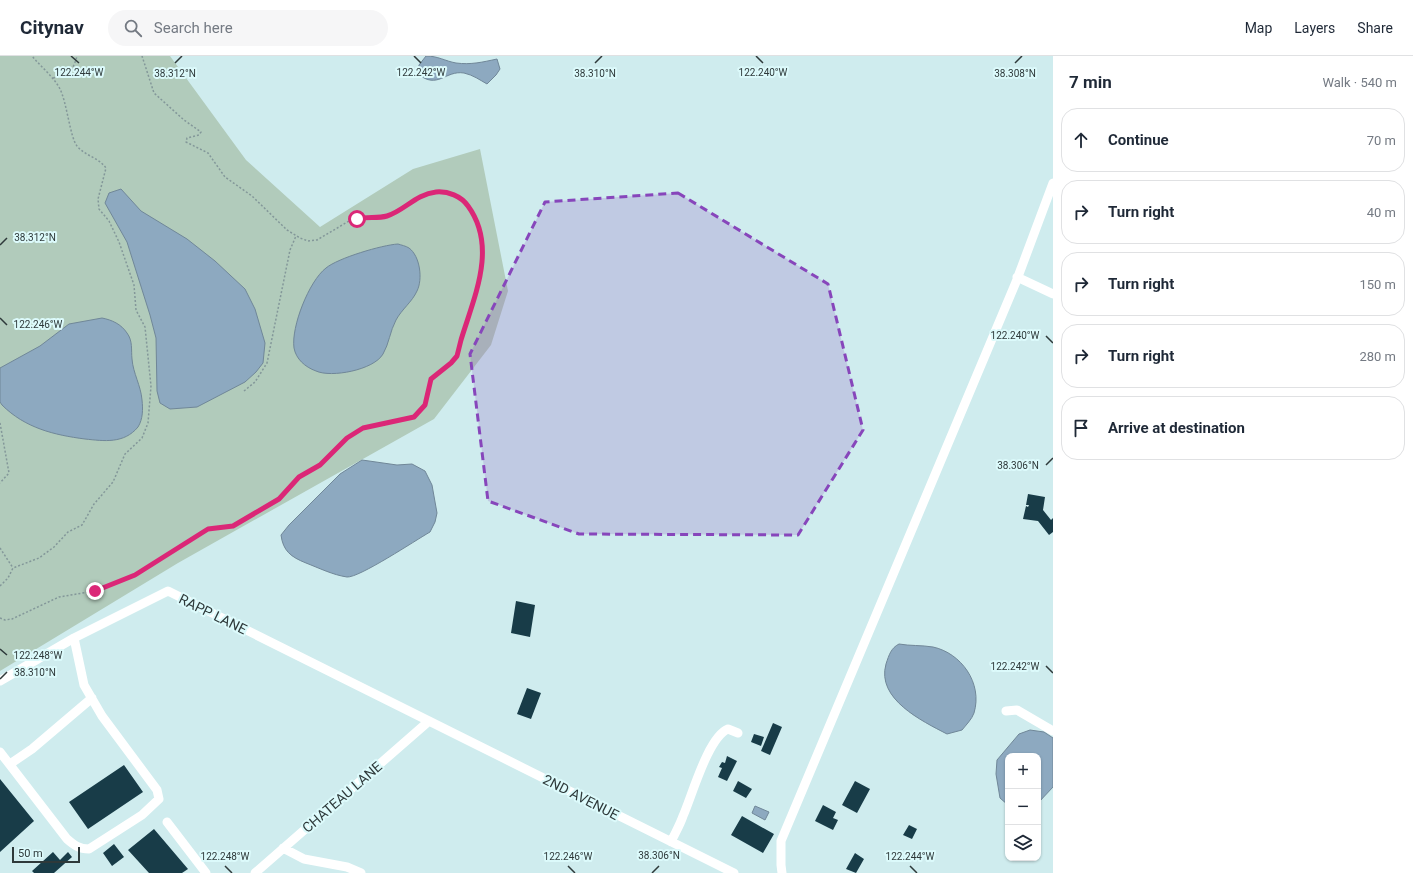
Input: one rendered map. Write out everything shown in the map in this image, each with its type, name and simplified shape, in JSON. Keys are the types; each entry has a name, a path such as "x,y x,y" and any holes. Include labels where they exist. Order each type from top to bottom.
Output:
{"street":[{"path":"782,873 781,841 1018,277 1053,183"},
{"path":"1018,277 1053,294"},
{"name":"RAPP LANE","path":"0,681 74,638 168,591 429,721"},
{"path":"0,752 68,839 75,846 82,849 89,849 142,815 159,799 157,790 116,735 84,685 74,638"},
{"path":"10,764 32,749 92,698"},
{"path":"1006,711 1018,710 1053,731"},
{"name":"2ND AVENUE","path":"429,721 734,873"},
{"name":"CHATEAU LANE","path":"255,873 429,721"},
{"path":"671,842 683,818 708,752 723,731 728,729 738,734"},
{"path":"167,822 206,873"},
{"path":"283,848 304,859 347,867 361,873"}],"path":[{"path":"0,586 8,578 13,568 39,558 54,547 68,532 82,525 94,504 113,482 125,454 142,438 150,415 150,386 145,327 136,310 134,285 119,242 109,221 99,209 98,199 106,168 102,163 84,153 76,145 62,95 53,78 32,56"},
{"path":"53,78 64,76 72,70 77,56"},
{"path":"0,618 5,620 12,619 59,596 95,591 135,575 208,529 233,526 279,499 299,477 320,465 347,438 363,428 414,417 423,410 431,379 451,363 460,349 461,340 479,283 482,251 480,235 473,213 464,201 457,196 447,193 435,192 420,196 386,217 362,218 349,221 317,240 308,241 296,236 278,223 252,196 226,177 208,153 186,142 187,138 199,135 201,132 184,120 154,93 142,56"},
{"path":"244,390 254,382 267,363 290,250 296,236"},
{"path":"0,424 9,473 0,483"},
{"path":"0,548 13,568"}],"highlighted area":[{"path":"678,193 828,284 863,430 798,535 579,534 488,501 470,354 545,202"}],"green space":[{"path":"0,56 170,56 246,160 320,227 413,169 480,149 508,291 491,345 434,419 178,563 0,671"}],"water":[{"path":"426,56 461,64 477,63 497,59 500,69 487,84 464,73 452,74 436,80 431,80 418,74 419,65"},
{"path":"121,189 141,211 187,239 215,261 245,289 255,309 265,343 263,363 245,382 197,407 170,409 160,403 157,391 156,338 150,315 127,242 105,203 109,193"},
{"path":"398,244 409,248 416,256 420,280 415,295 396,320 383,354 378,360 371,364 352,371 341,373 323,373 305,365 295,352 295,328 302,305 313,283 326,268 340,260 371,249"},
{"path":"102,318 113,321 119,325 125,330 130,339 133,364 141,395 142,417 138,427 120,439 106,441 85,439 51,433 30,425 11,413 2,405 0,402 0,368 40,346 69,324"},
{"path":"362,460 397,465 412,464 425,471 432,485 437,513 435,522 430,532 388,558 353,576 347,577 337,575 292,556 286,549 281,535 289,525 340,474"},
{"path":"899,644 933,647 943,650 961,663 967,671 975,691 976,702 973,715 962,730 947,734 914,715 894,698 888,688 885,677 886,664 892,650"},
{"path":"1030,730 1044,732 1053,738 1053,787 1041,800 1041,753 1005,753 1005,802 1000,798 996,774 997,760 1019,734"},
{"path":"755,806 769,812 765,820 752,813"}],"building":[{"path":"1028,494 1045,497 1043,510 1051,520 1053,518 1053,532 1049,535 1038,521 1023,519 1026,506 1028,507 1029,505 1026,505"},
{"path":"516,601 535,605 530,637 511,633"},
{"path":"527,688 541,693 531,719 517,714"},
{"path":"773,723 782,727 770,755 761,751"},
{"path":"754,734 764,737 761,746 751,742"},
{"path":"727,756 737,761 727,781 718,777 722,768 719,767 722,762 725,763"},
{"path":"124,765 143,792 88,829 69,802"},
{"path":"0,779 34,821 0,852"},
{"path":"738,781 752,789 746,798 733,791"},
{"path":"855,781 870,789 857,813 842,805"},
{"path":"823,805 836,812 833,818 838,820 833,830 815,821"},
{"path":"742,816 774,834 763,853 731,835"},
{"path":"909,825 917,829 912,839 903,835"},
{"path":"154,829 188,869 182,873 149,873 128,850"},
{"path":"114,844 124,857 112,866 103,853"},
{"path":"53,852 60,860 68,852 72,857 54,873 34,873 32,871"},
{"path":"855,853 864,859 856,873 846,869"}],"route":[{"path":"95,591 135,575 208,529 233,526 279,499 299,477 320,465 347,438 363,428 385,422 405,420 414,417 423,410 431,379 435,374 451,363 457,356 479,283 482,270 482,251 476,219 464,201 457,196 453,194 435,192 420,196 416,200 408,203 386,217 357,219"}]}
